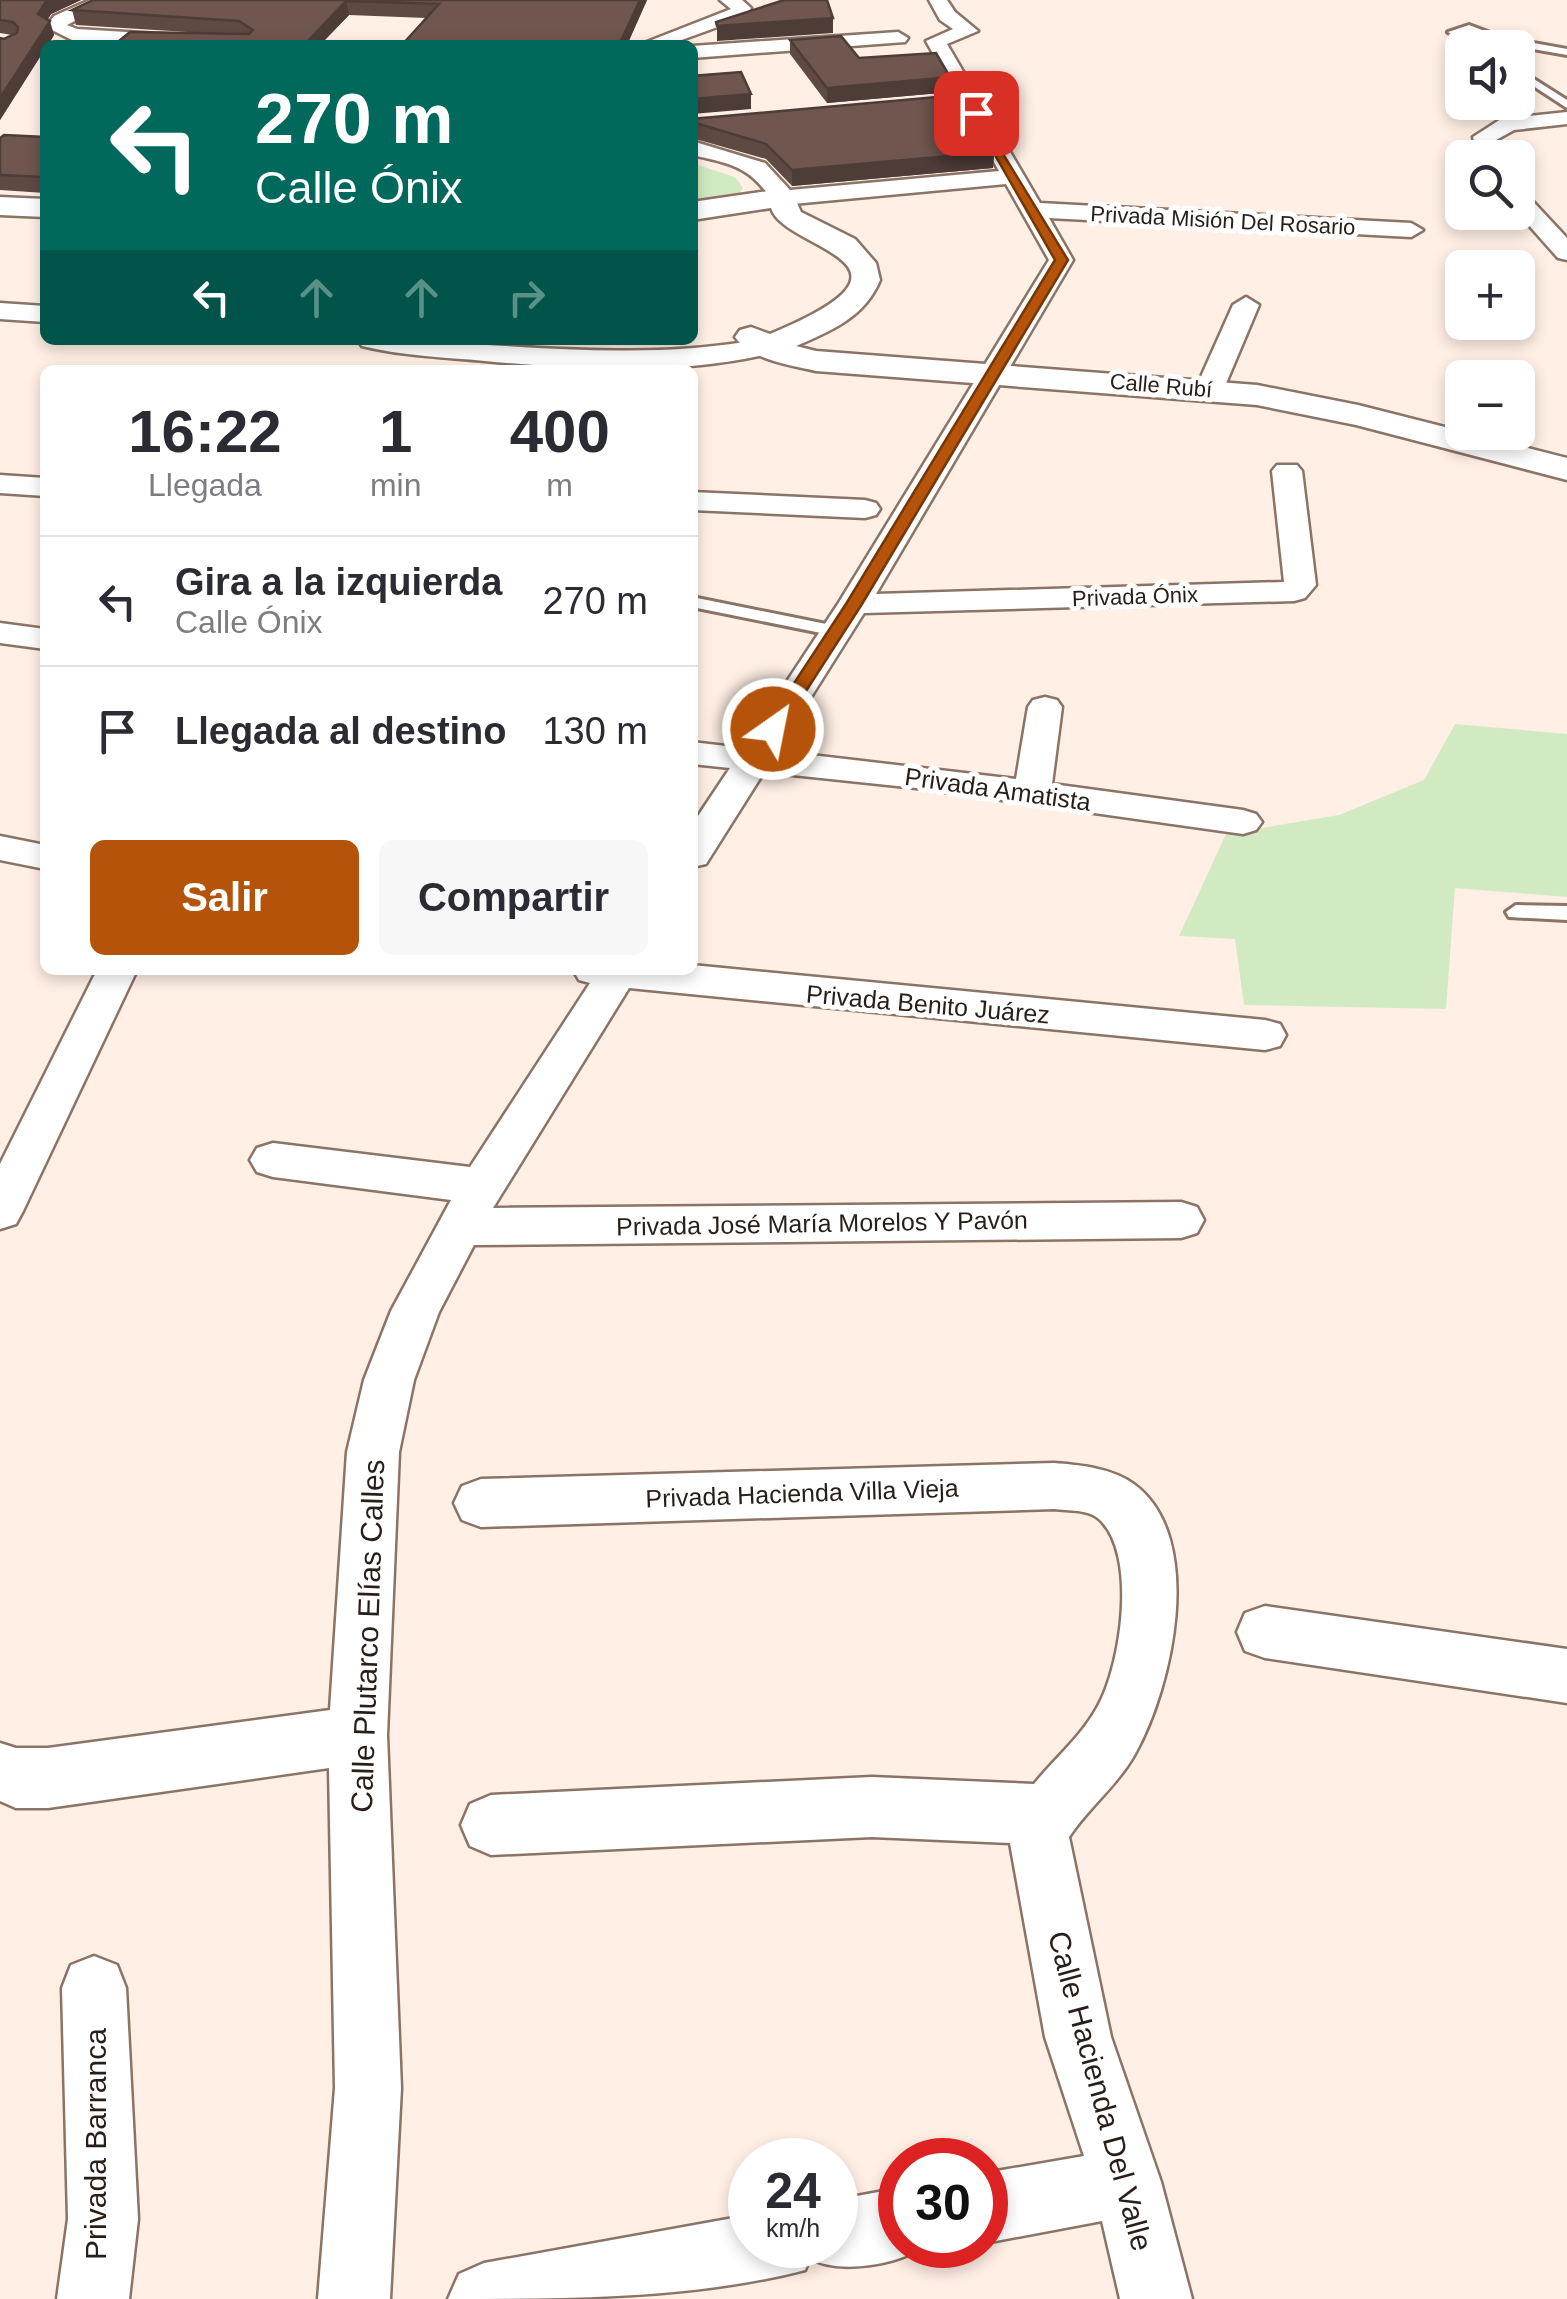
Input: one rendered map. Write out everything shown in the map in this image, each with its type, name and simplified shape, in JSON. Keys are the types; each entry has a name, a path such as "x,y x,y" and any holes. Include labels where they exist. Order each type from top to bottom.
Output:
{"street":[{"path":"106,0 56,27 74,35 158,40"},
{"path":"663,40 738,14 742,8 729,0"},
{"path":"695,40 758,15 760,10 752,0"},
{"path":"698,846 845,618 1062,260 936,41 968,31 947,16 938,0"},
{"path":"698,52 898,38"},
{"path":"1485,140 1495,129 1524,121 1567,118"},
{"path":"698,150 760,168 778,184 770,204"},
{"path":"662,365 716,356 842,310 859,295 866,275 858,257 847,247 788,217 770,204 743,172 698,159"},
{"path":"698,210 1016,181"},
{"path":"0,195 40,197"},
{"path":"698,221 770,204"},
{"path":"0,206 40,208"},
{"name":"Privada Misión Del Rosario","path":"1035,210 1411,230"},
{"path":"1535,218 1567,253"},
{"path":"1210,388 1246,305"},
{"path":"0,311 40,314"},
{"path":"698,345 760,341"},
{"name":"Calle Rubí","path":"760,341 816,360 1210,388 1358,415 1567,468"},
{"path":"365,365 384,345"},
{"path":"421,345 645,365"},
{"path":"593,345 694,345"},
{"name":"Privada Ónix","path":"845,618 1294,590 1300,584 1286,472"},
{"path":"0,484 40,487"},
{"path":"698,501 865,510"},
{"path":"0,633 40,638"},
{"path":"0,659 40,663"},
{"path":"1032,793 1045,707"},
{"name":"Privada Amatista","path":"698,754 916,777 1244,822"},
{"path":"0,848 40,856"},
{"path":"0,1210 115,975"},
{"name":"Calle Plutarco Elías Calles","path":"354,2299 368,2088 358,1736 373,1452 389,1380 415,1311 607,975"},
{"name":"Privada Benito Juárez","path":"640,975 1264,1035"},
{"name":"Privada José María Morelos Y Pavón","path":"273,1160 472,1206 1181,1220"},
{"name":"Privada Hacienda Villa Vieja","path":"481,1503 1054,1486 1087,1489 1120,1503 1142,1544 1148,1570 1145,1660 1133,1700 1114,1737 1046,1815"},
{"path":"1264,1632 1567,1676"},
{"path":"0,1772 16,1778 48,1778 358,1736"},
{"path":"492,1825 872,1807 1046,1815"},
{"name":"Calle Hacienda Del Valle","path":"1046,1815 1038,1834 1040,1857 1063,1974 1096,2097 1127,2182 1156,2299"},
{"name":"Privada Barranca","path":"93,2299 103,2219 94,1988"},
{"path":"1008,2204 1127,2182"},
{"path":"484,2299 728,2254"}],"lane":[{"path":"1535,46 1567,52"},
{"path":"1535,83 1567,105"},
{"path":"698,603 845,618"},
{"path":"1516,912 1567,913"}],"green space":[{"path":"698,165 735,177 743,188 737,196 698,204"},
{"path":"1455,724 1567,734 1567,897 1455,888 1446,1009 1244,1005 1235,939 1179,936 1226,834 1339,815 1424,780"}],"building":[{"path":"0,0 47,0 38,14 50,21 0,98 0,38 17,33 18,27 0,20"},
{"path":"93,0 640,0 621,40 407,40 439,4 346,1 309,40 120,40 130,32 249,34 253,30 239,21 72,10"},
{"path":"784,0 827,0 833,18 717,26 716,22"},
{"path":"841,36 859,58 936,53 994,152 792,170 766,144 698,124 698,118 948,96 955,91 954,85 941,78 827,88 790,40"},
{"path":"741,72 751,94 698,98 698,76"},
{"path":"40,137 40,177 0,175 0,138"}],"route":[{"path":"773,729 854,604 1062,260 976,113"}]}
